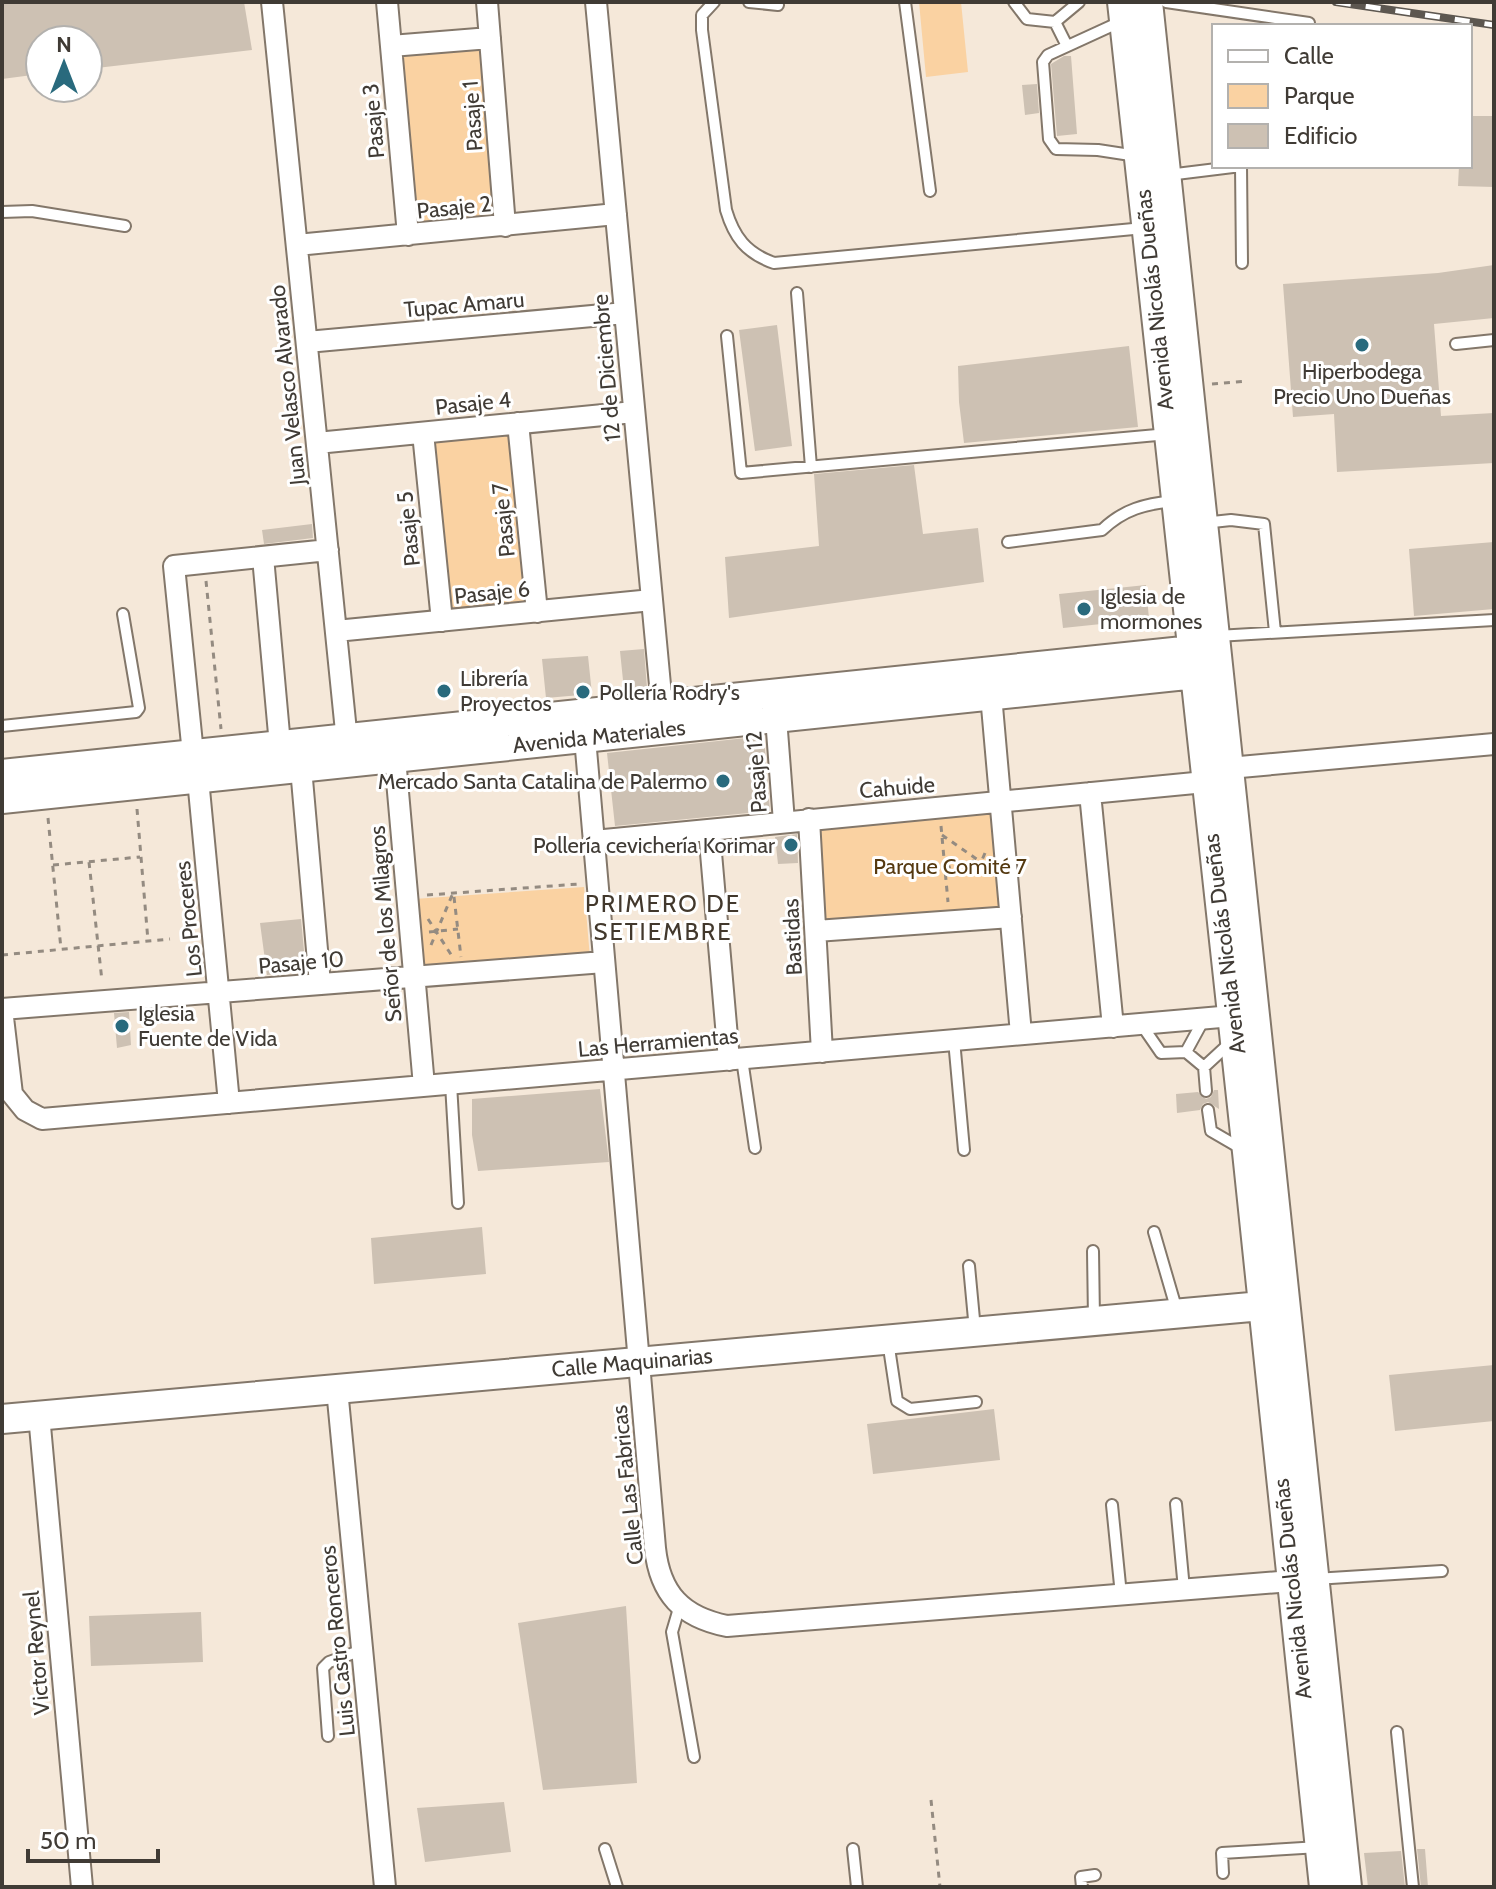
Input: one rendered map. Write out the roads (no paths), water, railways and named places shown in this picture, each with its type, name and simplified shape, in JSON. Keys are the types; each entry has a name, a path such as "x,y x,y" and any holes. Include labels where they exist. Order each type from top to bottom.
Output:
{"street":[{"name":"Juan Velasco Alvarado","path":"272,2 348,750"},
{"name":"Pasaje 3","path":"387,2 408,235"},
{"name":"Pasaje 1","path":"487,2 505,226"},
{"name":"12 de Diciembre","path":"596,2 663,717"},
{"name":"Avenida Nicolás Dueñas","path":"1148,2 1203,523 1201,653 1217,775"},
{"name":"Avenida Nicolás Dueñas","path":"1122,11 1176,501 1217,775 1232,1022 1256,1160 1302,1580 1319,1852 1324,1887"},
{"path":"391,46 490,38"},
{"name":"Pasaje 2","path":"297,245 616,214"},
{"name":"Tupac Amaru","path":"307,342 625,313"},
{"name":"Pasaje 4","path":"317,443 634,412"},
{"name":"Pasaje 7","path":"518,423 537,612"},
{"name":"Pasaje 5","path":"423,433 442,621"},
{"path":"280,745 263,557 328,550"},
{"name":"Los Proceres","path":"229,1103 174,566 263,557"},
{"name":"Pasaje 6","path":"336,631 652,600"},
{"name":"Avenida Materiales","path":"2,799 135,785 195,766 223,751 280,745 348,750 395,758 585,738 663,717 776,718 991,695 1201,653"},
{"name":"Avenida Materiales","path":"2,774 195,766 301,768 348,750 663,717 1201,653"},
{"path":"991,695 1021,1034"},
{"name":"Pasaje 12","path":"776,718 784,822"},
{"name":"Calle Las Fabricas","path":"585,738 657,1565 662,1581 680,1605"},
{"name":"Cahuide","path":"594,841 1090,793 1217,775 1494,744"},
{"name":"Señor de los Milagros","path":"395,758 424,1086"},
{"path":"301,768 320,984"},
{"path":"1090,793 1113,1027"},
{"name":"Bastidas","path":"809,819 822,1052"},
{"path":"709,830 735,1059"},
{"path":"816,931 1011,917"},
{"name":"Pasaje 10","path":"2,1009 604,962"},
{"path":"2,1009 4,1046"},
{"name":"Las Herramientas","path":"4,1046 12,1094 25,1110 42,1119 1141,1024 1232,1022"},
{"name":"Avenida Nicolás Dueñas","path":"1256,1160 1262,1306 1347,1887"},
{"name":"Calle Maquinarias","path":"2,1419 1262,1306"},
{"name":"Luis Castro Ronceros","path":"337,1389 385,1887"},
{"name":"Victor Reynel","path":"39,1415 82,1887"},
{"path":"680,1605 708,1622 727,1626 1302,1580"},
{"path":"1317,1887 1319,1852"}],"lane":[{"path":"714,2 702,15 702,30 726,210 733,234 760,259 774,263 1147,228"},
{"path":"749,2 778,5"},
{"path":"905,2 930,191"},
{"path":"1014,2 1027,19 1055,22 1079,2"},
{"path":"1166,2 1309,23"},
{"path":"1122,11 1048,55 1043,62 1049,139 1056,149 1098,150 1139,157"},
{"path":"1055,22 1067,46"},
{"path":"1166,176 1226,168"},
{"path":"1241,168 1242,263"},
{"path":"2,212 32,211 125,226"},
{"path":"797,293 811,467"},
{"path":"727,336 741,473 1168,434"},
{"path":"1456,344 1494,340"},
{"path":"1008,542 1102,530 1113,519 1139,505 1176,501"},
{"path":"1203,523 1231,520 1264,524 1275,632"},
{"path":"2,726 136,712 139,708 123,614"},
{"path":"1201,653 1275,632 1494,620"},
{"path":"1141,1024 1161,1053 1186,1052 1232,1022"},
{"path":"1206,1091 1204,1067 1232,1022"},
{"path":"954,1040 964,1150"},
{"path":"1186,1052 1204,1067"},
{"path":"735,1059 755,1148"},
{"path":"451,1084 458,1203"},
{"path":"1208,1110 1211,1131 1256,1160"},
{"path":"1154,1232 1178,1313"},
{"path":"1093,1251 1094,1321"},
{"path":"969,1266 975,1332"},
{"path":"887,1339 897,1401 910,1409 976,1402"},
{"path":"1176,1504 1184,1589"},
{"path":"1112,1505 1121,1595"},
{"path":"1302,1580 1442,1571"},
{"path":"680,1605 672,1632 694,1757"},
{"path":"328,1736 323,1668 329,1662 362,1650"},
{"path":"1397,1732 1413,1887"},
{"path":"605,1849 617,1887"},
{"path":"853,1849 857,1887"},
{"path":"1223,1873 1222,1853 1319,1852"},
{"path":"1082,1887 1081,1877 1095,1875"}],"railway":[{"path":"1336,2 1494,25"}],"place":[{"name":"Hiperbodega Precio Uno Dueñas","path":"1362,345"},
{"name":"Iglesia de mormones","path":"1084,609"},
{"name":"Librería Proyectos","path":"444,691"},
{"name":"Pollería Rodry's","path":"583,692"},
{"name":"Mercado Santa Catalina de Palermo","path":"723,781"},
{"name":"Pollería cevichería Korimar","path":"791,845"},
{"name":"Iglesia Fuente de Vida","path":"122,1026"}],"district":[{"name":"PRIMERO DE SETIEMBRE","path":"663,918"}],"park label":[{"name":"Parque Comité 7","path":"950,866"}]}
